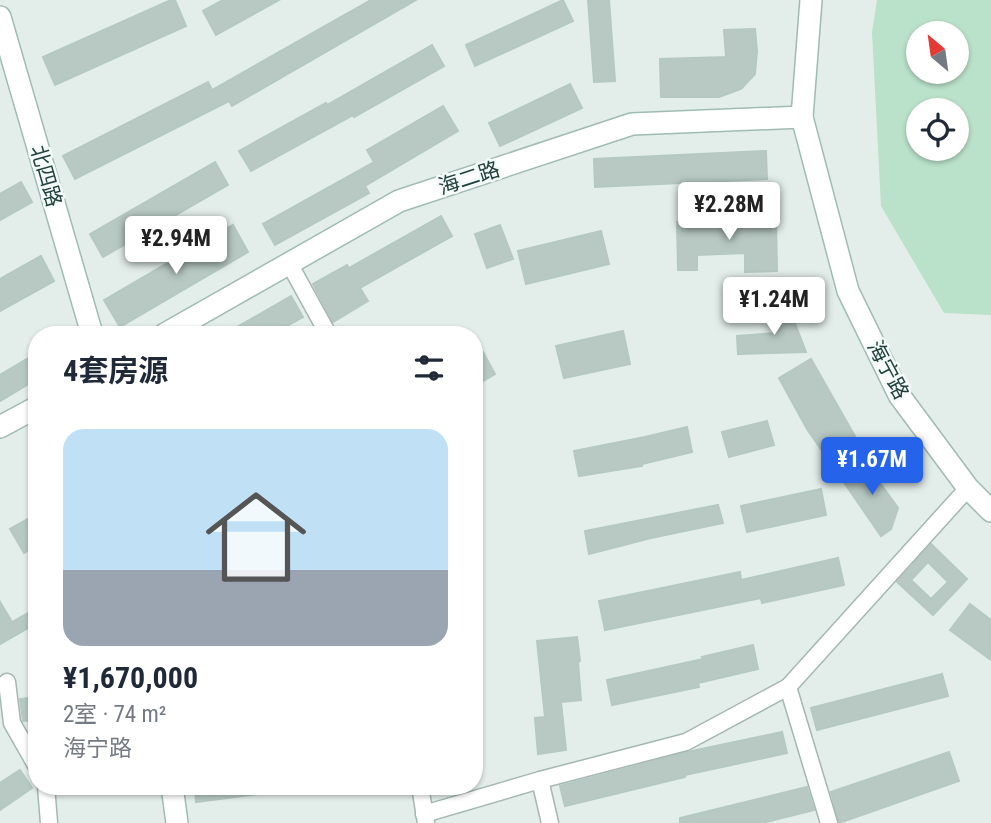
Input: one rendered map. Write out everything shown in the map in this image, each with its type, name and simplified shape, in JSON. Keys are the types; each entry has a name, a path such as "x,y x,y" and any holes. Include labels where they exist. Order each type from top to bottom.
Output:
{"street":[{"name":"海宁路","path":"811,0 802,117 848,291 899,395 968,488 991,511"},
{"name":"北四路","path":"0,17 90,326"},
{"name":"海二路","path":"179,326 398,201 632,124 802,117"},
{"path":"289,263 324,326"},
{"path":"0,427 28,412"},
{"path":"421,795 425,819 540,780 686,742 788,687 968,488"},
{"path":"8,682 12,723 28,751"},
{"path":"788,687 830,823"},
{"path":"540,780 550,823"},
{"path":"47,795 49,823"},
{"path":"173,795 177,823"}],"green space":[{"path":"877,0 991,0 991,315 944,313 881,206 872,32"}],"building":[{"path":"175,0 186,26 55,85 43,57"},
{"path":"223,0 279,0 216,35 203,11"},
{"path":"371,0 416,0 232,106 229,101 75,179 63,156 208,82 212,90"},
{"path":"563,0 573,21 475,66 466,45"},
{"path":"588,0 609,0 615,81 594,82"},
{"path":"755,29 755,74 741,89 719,97 661,97 660,59 726,57 724,30"},
{"path":"432,45 444,66 251,171 239,151"},
{"path":"570,84 582,108 500,146 489,123"},
{"path":"443,106 458,131 365,186 369,193 275,245 263,224 374,162 367,150"},
{"path":"766,151 767,179 595,187 594,159"},
{"path":"215,162 228,185 103,257 90,234"},
{"path":"21,182 32,202 0,220 0,194"},
{"path":"441,216 452,236 360,288 368,301 333,322 313,284 347,265 349,268"},
{"path":"776,219 777,271 745,272 745,253 697,255 697,270 678,270 677,222"},
{"path":"233,225 248,252 122,326 104,300"},
{"path":"500,225 513,259 487,268 475,234"},
{"path":"601,231 609,264 526,284 518,251"},
{"path":"41,256 54,281 0,311 0,279"},
{"path":"291,296 303,317 287,326 239,326"},
{"path":"789,308 806,352 738,354 737,336 776,333 770,313"},
{"path":"623,331 630,364 564,378 556,346"},
{"path":"483,352 495,374 483,381"},
{"path":"28,358 28,384 0,401 0,375"},
{"path":"811,359 857,440 827,458 807,429 779,378"},
{"path":"767,421 774,445 729,457 722,432"},
{"path":"687,427 692,452 642,466 579,476 574,451"},
{"path":"864,461 898,508 891,529 881,536 841,478"},
{"path":"821,489 826,515 747,532 741,506"},
{"path":"718,505 723,523 589,554 585,531"},
{"path":"28,519 28,551 24,553 10,529"},
{"path":"931,544 967,579 933,615 897,582","holes":["928,562 948,582 931,599 911,580"]},
{"path":"838,558 844,585 762,603 761,598 605,630 599,601 740,572 741,580"},
{"path":"0,602 12,622 28,613 28,628 0,644"},
{"path":"970,604 991,620 991,660 950,630"},
{"path":"577,637 581,700 561,702 566,750 538,754 535,718 545,717 537,641"},
{"path":"753,645 758,669 698,683 699,687 612,705 607,680"},
{"path":"942,674 948,696 817,730 811,708"},
{"path":"28,698 28,721 23,721 20,699"},
{"path":"782,732 787,753 685,775 565,806 560,786 692,751"},
{"path":"949,752 959,781 839,823 831,792"},
{"path":"20,770 28,782 28,791 0,810 0,783"},
{"path":"807,787 814,810 762,823 680,823 680,818"},
{"path":"196,795 250,795 196,802"}]}
